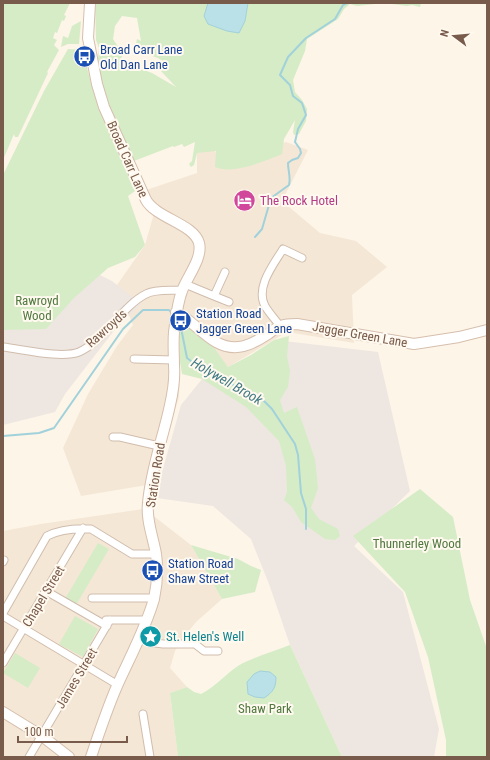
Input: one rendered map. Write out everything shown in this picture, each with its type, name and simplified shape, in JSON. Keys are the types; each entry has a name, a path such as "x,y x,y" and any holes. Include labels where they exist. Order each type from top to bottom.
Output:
{"street":[{"name":"Broad Carr Lane","path":"90,3 88,38 97,84 104,107 146,200 154,210 190,231 199,243 198,257 184,287 176,312 175,326"},
{"path":"280,326 264,305 262,294 264,284 268,273 283,249 302,258"},
{"path":"214,296 226,272"},
{"path":"184,287 229,302"},
{"name":"Rawroyds","path":"3,347 68,354 78,352 85,349 122,314 146,294 184,287"},
{"name":"Jagger Green Lane","path":"176,312 186,317 215,342 224,346 232,347 244,347 255,342 280,326 297,324 414,344 459,337 487,330"},
{"name":"Station Road","path":"91,757 109,706 140,638 154,598 157,580 156,554 150,532 148,504 159,446 170,405 174,383 175,326"},
{"path":"134,359 174,360"},
{"path":"113,437 120,436 159,446"},
{"path":"118,684 3,615 47,536 58,531 83,528 91,529 132,554 156,554"},
{"name":"Chapel Street","path":"3,663 83,528"},
{"path":"46,591 96,620 108,623 146,620"},
{"path":"92,598 154,598"},
{"name":"James Street","path":"29,757 108,623"},
{"path":"140,638 148,642 163,644 195,644 204,651 218,651"},
{"path":"3,712 42,736 69,757"},
{"path":"143,714 150,757"}],"shaded area":[{"path":"286,142 308,150 282,201 320,233 356,241 387,267 352,295 354,343 287,332 228,367 182,326 179,397 165,443 151,514 191,545 222,599 196,622 183,638 175,651 170,668 187,687 170,693 178,757 3,757 3,531 143,509 147,485 81,496 63,448 88,394 117,346 133,325 117,285 145,245 153,217 154,207 146,190 197,173 197,153 214,149 223,168"},
{"path":"100,275 112,281 141,304 113,332 65,394 55,412 3,425 3,322 30,323"},
{"path":"284,341 378,352 410,491 354,546 403,592 439,729 434,757 342,757 290,645 269,584 251,539 213,506 157,498 157,490 181,405 202,379"}],"green space":[{"path":"3,3 70,3 64,15 66,16 64,21 62,20 57,33 55,32 53,38 57,40 54,45 59,50 47,72 48,73 18,137 15,137 14,134 3,160"},
{"path":"95,3 208,3 204,16 245,21 248,3 421,3 420,7 392,4 357,6 350,4 344,9 338,19 307,39 305,51 293,80 295,92 307,109 306,121 299,134 294,135 295,120 284,139 282,154 240,168 222,169 215,167 216,151 197,153 194,165 191,167 189,164 192,161 195,142 184,147 182,144 173,146 134,161 107,104 96,60 99,60 99,48 96,40","holes":["122,16 137,18 141,41 137,39 136,44 143,47 141,52 163,61 160,70 176,87 152,73 119,63 123,54 113,39 115,26"]},
{"path":"81,21 79,44 68,44 61,47 63,36 68,38 72,26"},
{"name":"Rawroyd Wood","path":"68,49 82,50 98,107 132,181 135,191 128,196 145,245 135,257 108,268 74,298 46,329 3,330 3,175 44,91"},
{"path":"187,323 215,349 228,367 251,355 274,340 289,336 287,356 290,371 288,387 280,400 284,413 297,407 315,459 318,488 311,508 319,519 338,529 340,536 335,540 325,539 301,522 292,507 284,500 287,492 286,466 279,441 246,407 202,379 182,374 179,330"},
{"name":"Thunnerley Wood","path":"420,489 453,517 470,600 487,649 487,757 446,757 446,740 428,657 405,592 353,536"},
{"path":"98,543 109,549 76,605 65,599"},
{"path":"191,545 238,559 261,570 255,592 222,599"},
{"path":"75,616 98,629 83,657 59,644"},
{"name":"Shaw Park","path":"290,645 342,757 178,757 170,693 187,687 194,692 201,694 243,663"},
{"path":"15,653 40,668 28,688 3,673"}],"water":[{"path":"208,3 248,3 245,21 239,33 227,31 208,24 204,16"},
{"path":"260,671 270,672 276,677 273,689 270,694 264,698 255,697 248,694 247,682 254,674"}],"waterway":[{"path":"255,237 262,229 271,198 289,185 290,179 288,163 298,158 301,153 295,142 298,129 306,115 302,103 293,96 290,85 280,75 288,57 306,38 335,19 343,5 347,3"},
{"name":"Holywell Brook","path":"3,436 39,433 54,428 123,329 143,310 169,310 173,315"},
{"name":"Holywell Brook","path":"179,325 181,328 187,358 200,368 263,400 272,409 295,444 298,455 301,493 306,509 306,529"}],"place":[{"name":"Broad Carr Lane Old Dan Lane","path":"84,56"},
{"name":"The Rock Hotel","path":"244,200"},
{"name":"Station Road Jagger Green Lane","path":"181,320"},
{"name":"Station Road Shaw Street","path":"152,570"},
{"name":"St. Helen's Well","path":"150,636"}]}
